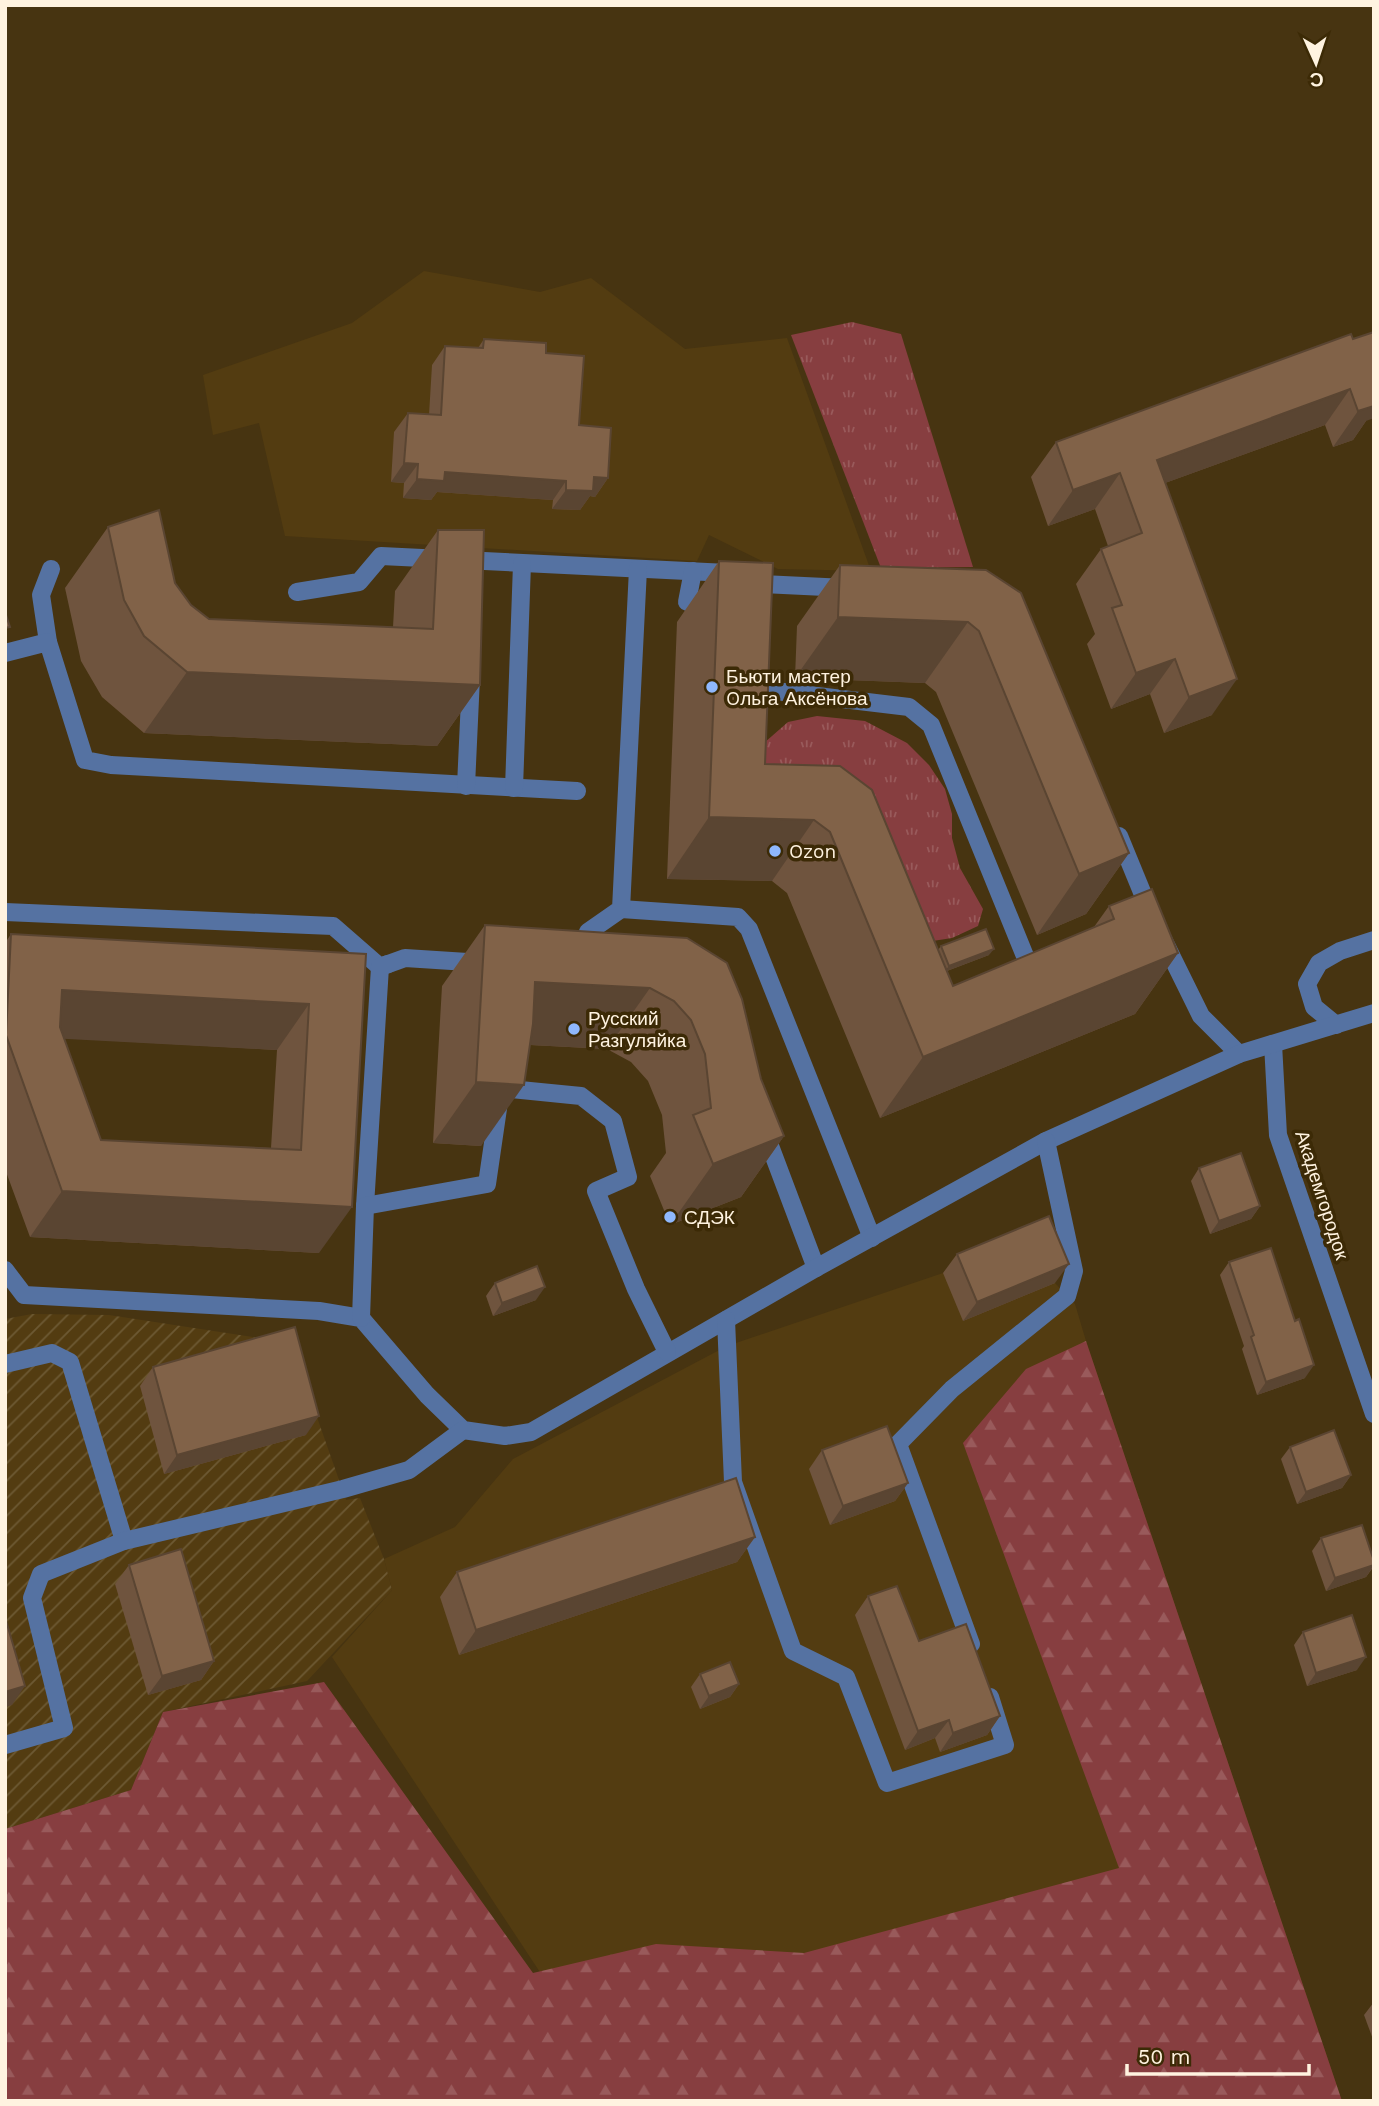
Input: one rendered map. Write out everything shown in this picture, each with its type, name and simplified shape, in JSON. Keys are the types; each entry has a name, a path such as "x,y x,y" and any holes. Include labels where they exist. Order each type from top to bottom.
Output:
{"street":[{"path":"297,592 359,582 381,556 475,568 522,564 748,574 761,591 860,589"},
{"path":"514,788 522,564"},
{"path":"51,569 41,595 48,642 85,760 111,765 577,791"},
{"path":"621,909 638,569"},
{"path":"687,602 693,571"},
{"path":"5,653 48,642"},
{"path":"466,786 472,654"},
{"path":"752,688 909,707 931,725 1026,961"},
{"path":"1111,818 1143,911 1201,1016 1239,1054"},
{"path":"587,970 574,968 588,932 621,909 738,917 750,929 872,1238"},
{"path":"5,912 333,926 380,967"},
{"path":"1336,1025 1314,1007 1307,984 1319,963 1340,951 1374,940"},
{"path":"380,967 405,958 496,964"},
{"path":"361,1318 380,967"},
{"path":"5,1270 24,1295 319,1311 361,1318 427,1395 463,1430 505,1436 531,1432 667,1352 1046,1141 1239,1054 1374,1013"},
{"name":"Академгородок","path":"1273,1044 1278,1135 1374,1415"},
{"path":"365,1206 487,1184 501,1088 581,1096 612,1121 628,1177 596,1191 636,1289 667,1352"},
{"path":"758,1112 816,1268"},
{"path":"977,1659 898,1444 952,1389 1067,1296 1074,1271 1046,1141"},
{"path":"726,1320 727,1484 793,1651 846,1677 887,1783 1005,1745 985,1684"},
{"path":"5,1364 52,1353 70,1362 124,1541"},
{"path":"5,1745 64,1728 32,1598 41,1574 124,1541 343,1489 409,1470 463,1430"}],"shaded area":[{"path":"424,271 540,292 591,278 685,349 787,338 871,571 778,569 709,535 697,561 285,536 259,423 213,435 203,375 352,323"},
{"path":"1036,1235 1055,1283 1075,1304 1342,2101 625,2101 332,1657 392,1590 384,1559 455,1527 513,1459 727,1346 943,1273"},
{"path":"32,1314 109,1315 291,1343 346,1500 360,1498 384,1559 392,1590 307,1681 163,1712 131,1790 5,1829 5,1319"}],"green space":[{"path":"852,322 901,334 973,567 881,568 791,335"},
{"path":"817,716 865,721 907,743 929,765 945,789 952,814 952,838 960,868 983,909 978,926 952,938 926,942 762,764 764,743 788,722"},
{"path":"1086,1341 1342,2101 5,2101 5,1829 131,1790 163,1712 324,1682 533,1973 656,1944 804,1953 1119,1868 963,1443 1026,1369"}],"building":[{"path":"1374,332 1374,406 1358,411 1350,389 1157,460 1237,679 1189,697 1175,659 1136,673 1112,608 1122,605 1101,549 1142,533 1120,473 1073,490 1056,442 1351,334 1353,339"},
{"path":"484,339 546,343 546,353 584,356 579,425 611,428 608,478 594,477 593,491 566,490 566,481 445,472 444,481 417,479 418,464 404,463 408,413 441,415 445,346 483,348"},
{"path":"159,510 175,583 191,605 209,619 433,629 438,530 484,530 480,685 187,672 144,636 124,600 108,527"},
{"path":"719,561 773,563 765,764 840,766 872,790 953,986 1114,919 1109,906 1152,889 1178,953 923,1057 830,832 814,820 709,817"},
{"path":"840,565 986,570 1021,593 1129,853 1079,874 979,631 968,622 838,617"},
{"path":"5,612 10,627 5,628"},
{"path":"485,925 687,938 727,963 742,999 761,1079 784,1136 713,1164 693,1115 711,1108 705,1054 691,1020 674,1001 650,988 535,982 533,1024 524,1085 476,1082"},
{"path":"986,929 994,949 949,966 941,946"},
{"path":"11,934 366,954 352,1207 62,1191 6,1035","holes":["62,990 309,1004 301,1150 101,1140 60,1027"]},
{"path":"1241,1153 1260,1206 1219,1221 1199,1168"},
{"path":"1049,1216 1069,1264 977,1302 957,1254"},
{"path":"1271,1248 1295,1321 1299,1319 1314,1365 1266,1382 1251,1337 1254,1335 1229,1262"},
{"path":"537,1266 545,1287 502,1303 495,1283"},
{"path":"295,1327 319,1416 177,1455 153,1367"},
{"path":"887,1426 908,1483 843,1506 822,1450"},
{"path":"1334,1430 1351,1475 1306,1492 1290,1447"},
{"path":"736,1478 755,1537 476,1630 457,1572"},
{"path":"1362,1525 1374,1565 1335,1578 1321,1538"},
{"path":"181,1549 214,1661 162,1676 129,1565"},
{"path":"897,1586 919,1641 966,1624 1000,1716 953,1733 949,1720 918,1731 868,1596"},
{"path":"1352,1615 1366,1657 1316,1673 1303,1632"},
{"path":"5,1617 25,1686 5,1692"},
{"path":"730,1662 739,1684 709,1696 700,1674"}],"place":[{"name":"Бьюти мастер Oльга Аксёнова","path":"712,687"},
{"name":"Ozon","path":"775,851"},
{"name":"Русский Разгуляйка","path":"574,1029"},
{"name":"СДЭК","path":"670,1217"}]}
